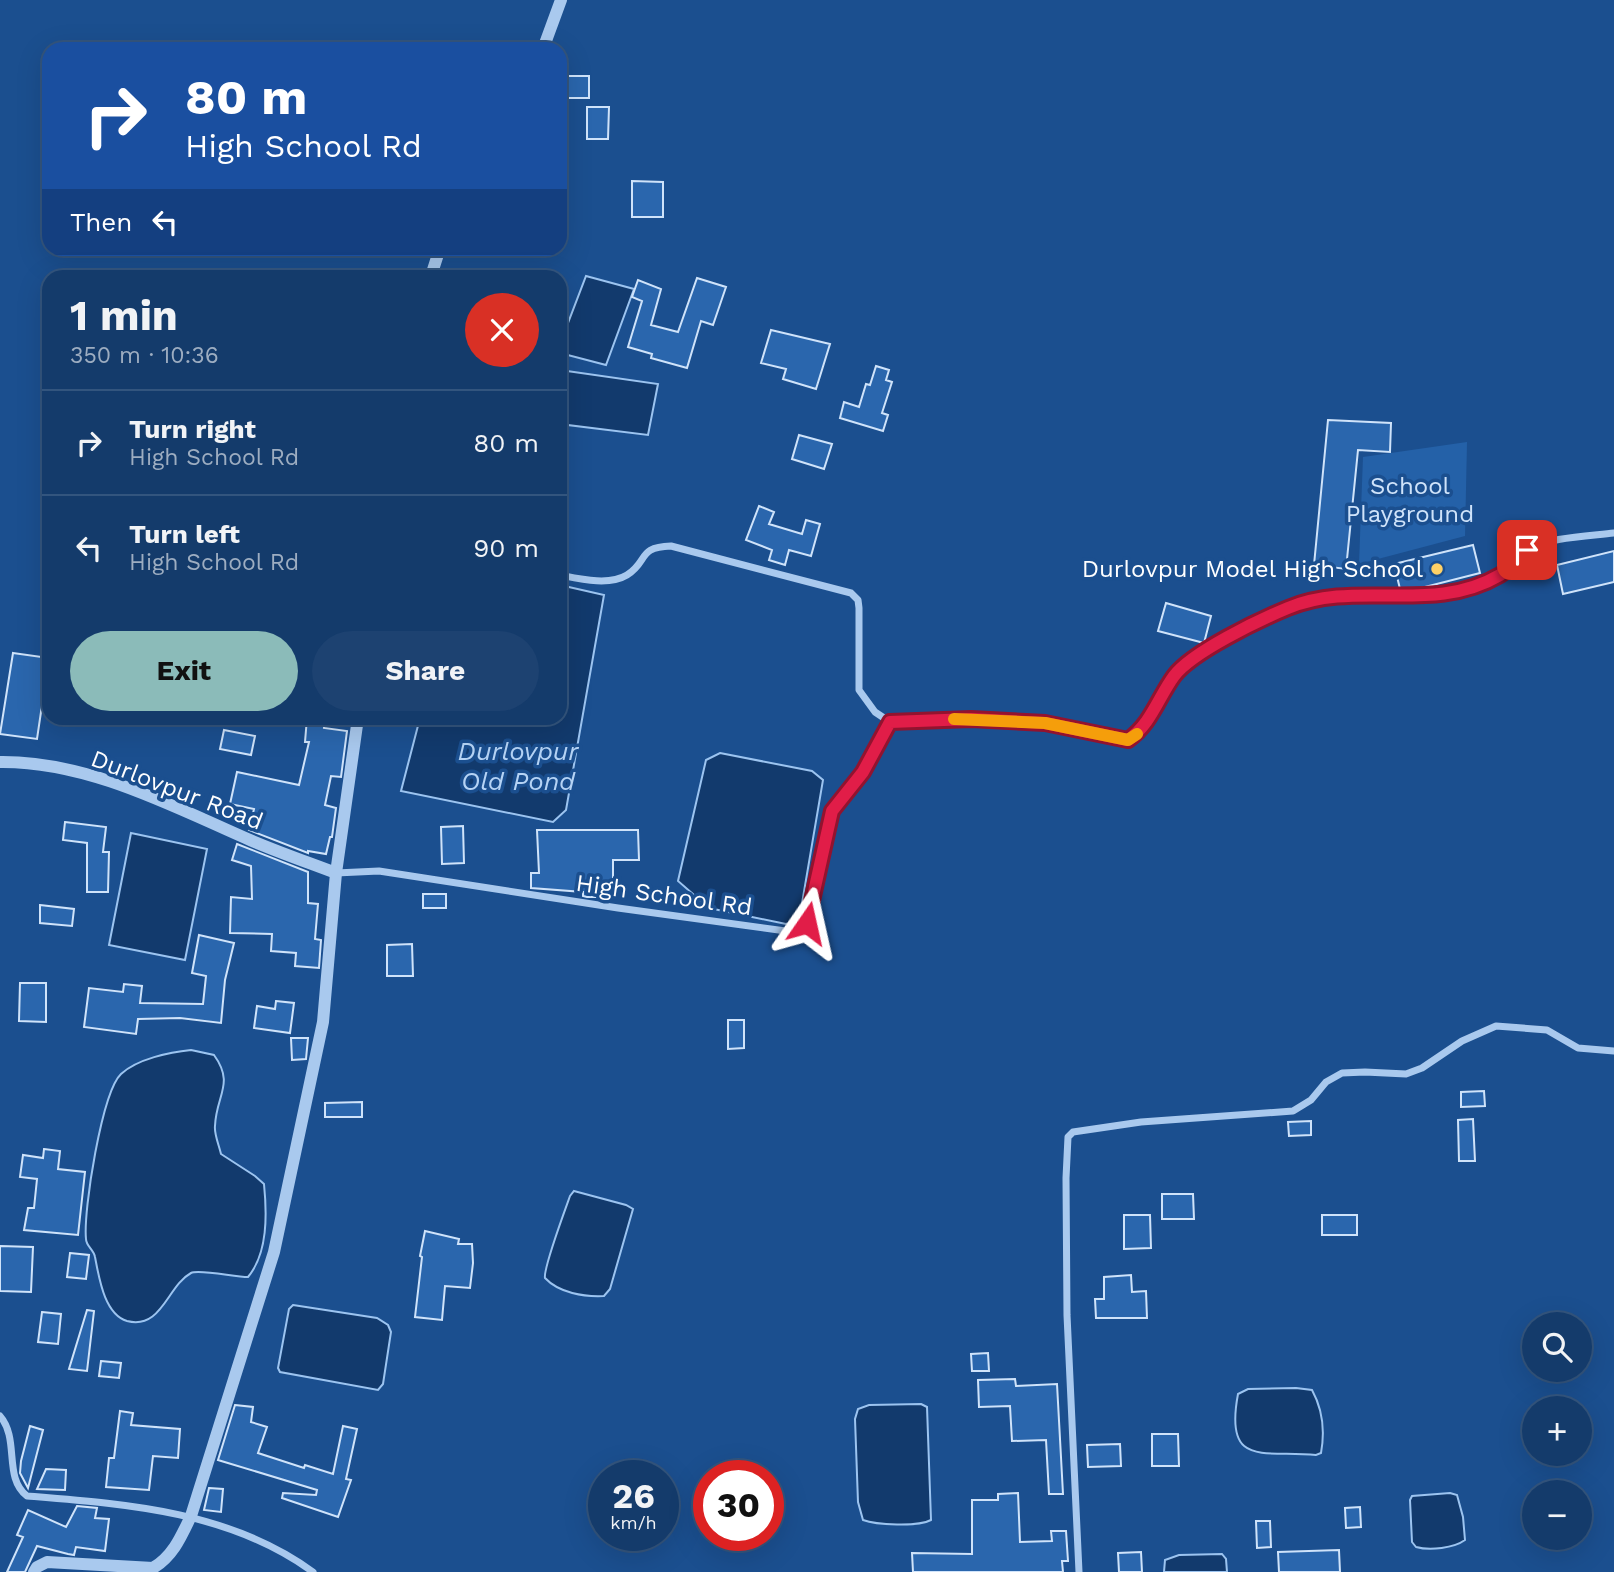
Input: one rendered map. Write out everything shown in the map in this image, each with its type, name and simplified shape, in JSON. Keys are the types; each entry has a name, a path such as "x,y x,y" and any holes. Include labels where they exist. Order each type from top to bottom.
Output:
{"street":[{"path":"545,42 561,0"},
{"path":"567,576 609,581 625,577 637,567 646,551 671,546 851,593 858,600 859,608 859,690 875,712 890,722 971,719 1045,723 1128,740 1138,733 1153,713 1176,673 1237,632 1290,607 1344,595 1418,597 1468,590 1502,574 1527,550 1552,542 1614,533"},
{"name":"High School Rd","path":"336,873 379,872 793,932 803,929 807,923 832,811 863,772 890,722"},
{"path":"34,1572 37,1567 47,1562 153,1568 175,1548 191,1516 274,1252 323,1022 336,873 357,725"},
{"name":"Durlovpur Road","path":"0,762 87,775 134,790 252,841 336,873"},
{"path":"1079,1572 1067,1276 1066,1164 1068,1137 1073,1132 1141,1122 1293,1111 1311,1100 1326,1082 1342,1073 1406,1074 1422,1068 1462,1041 1496,1026 1548,1030 1578,1048 1614,1051"},
{"path":"0,1416 11,1436 15,1482 19,1490 27,1496 191,1516 256,1538 289,1555 313,1572"}],"green space":[{"name":"School Playground","path":"1467,442 1465,536 1359,564 1363,457"}],"water":[{"path":"586,276 634,289 606,365 567,355 567,326"},
{"path":"567,371 658,384 648,435 567,425"},
{"name":"Durlovpur Old Pond","path":"567,587 604,595 566,810 553,822 401,791 418,725 567,725"},
{"path":"720,753 812,771 823,780 799,921 786,924 709,908 678,881 706,760"},
{"path":"131,833 207,849 185,960 109,945"},
{"path":"191,1050 214,1055 223,1074 223,1090 215,1129 221,1154 264,1184 266,1220 263,1245 248,1277 191,1273 148,1319 139,1322 127,1321 119,1317 108,1303 94,1255 86,1239 91,1179 101,1127 107,1103 121,1074 145,1060"},
{"path":"574,1191 633,1209 610,1289 604,1296 572,1293 545,1278 555,1239"},
{"path":"293,1305 377,1318 388,1325 391,1332 383,1384 378,1390 280,1372 278,1368 289,1309"},
{"path":"1248,1389 1312,1390 1319,1405 1323,1437 1321,1453 1264,1453 1243,1445 1237,1434 1235,1418 1238,1394"},
{"path":"921,1404 927,1407 931,1520 917,1524 897,1524 863,1520 858,1502 855,1419 858,1409 869,1405"},
{"path":"1450,1493 1457,1495 1465,1540 1442,1548 1416,1547 1412,1542 1412,1496"},
{"path":"1222,1554 1226,1559 1227,1572 1164,1572 1165,1560 1179,1555"}],"building":[{"path":"568,76 589,76 589,98 568,98"},
{"path":"587,107 609,107 608,139 587,139"},
{"path":"632,181 663,182 663,217 632,217"},
{"path":"697,278 726,287 713,325 701,321 687,368 651,358 652,354 628,347 642,301 632,297 638,280 661,289 651,325 678,332"},
{"path":"771,330 830,344 816,389 783,379 786,369 761,363"},
{"path":"876,366 889,370 886,380 892,382 882,413 888,415 883,431 840,418 844,402 859,407 866,384 870,385"},
{"path":"1328,420 1391,423 1390,452 1358,450 1346,569 1314,565"},
{"path":"799,435 832,444 824,469 792,459"},
{"path":"759,506 774,512 769,524 802,534 806,520 820,524 811,556 789,550 785,565 769,560 772,550 746,540"},
{"name":"Durlovpur Model High School","path":"1473,545 1480,573 1417,589 1400,589 1394,564"},
{"path":"1614,551 1614,582 1563,594 1557,565"},
{"path":"1166,603 1211,616 1204,643 1158,631"},
{"path":"13,653 42,657 42,705 37,739 0,734"},
{"path":"306,725 324,725 324,728 347,731 341,777 331,776 325,805 336,808 332,837 326,854 308,853 249,830 254,809 230,804 237,772 299,785 309,742 305,742"},
{"path":"224,730 255,736 251,755 220,749"},
{"path":"65,822 106,827 103,852 109,852 108,892 87,892 87,843 63,840"},
{"path":"463,826 464,863 442,864 441,827"},
{"path":"537,830 638,830 639,860 613,860 613,897 587,897 583,896 583,892 531,888 531,873 539,873"},
{"path":"237,844 308,872 308,903 318,904 315,939 321,940 319,968 295,966 296,953 271,951 272,934 230,933 231,897 252,899 251,866 232,860"},
{"path":"423,894 446,894 446,908 423,908"},
{"path":"40,905 74,909 72,926 40,923"},
{"path":"199,935 234,943 225,980 221,1023 180,1018 138,1019 136,1034 84,1027 89,988 123,992 124,984 142,986 140,1003 203,1004 206,976 192,973"},
{"path":"412,944 413,976 387,976 387,945"},
{"path":"20,983 46,983 46,1022 19,1021"},
{"path":"276,1001 294,1003 290,1033 254,1028 257,1006 275,1009"},
{"path":"728,1020 744,1020 744,1048 728,1049"},
{"path":"291,1038 308,1038 306,1059 292,1060"},
{"path":"1484,1091 1485,1106 1461,1107 1461,1092"},
{"path":"362,1102 362,1117 325,1117 325,1103"},
{"path":"1473,1119 1475,1161 1459,1161 1458,1120"},
{"path":"1311,1121 1311,1135 1289,1136 1288,1122"},
{"path":"44,1149 60,1151 58,1169 85,1172 78,1235 24,1230 28,1208 34,1208 37,1179 20,1177 23,1155 43,1158"},
{"path":"1162,1194 1193,1194 1194,1219 1162,1219"},
{"path":"1124,1215 1150,1215 1151,1248 1124,1249"},
{"path":"1322,1215 1357,1215 1357,1235 1322,1235"},
{"path":"425,1231 459,1239 458,1244 472,1244 470,1288 445,1286 442,1320 415,1317"},
{"path":"0,1246 33,1247 31,1292 0,1291"},
{"path":"70,1253 89,1255 86,1279 67,1277"},
{"path":"1131,1275 1132,1292 1146,1291 1147,1318 1096,1318 1095,1299 1104,1299 1104,1277"},
{"path":"87,1310 94,1311 87,1371 69,1369"},
{"path":"42,1312 61,1314 58,1344 38,1342"},
{"path":"988,1353 989,1371 972,1371 971,1354"},
{"path":"101,1361 121,1363 119,1378 99,1376"},
{"path":"1015,1379 1016,1386 1057,1384 1063,1494 1049,1494 1046,1440 1012,1441 1010,1406 979,1407 978,1380"},
{"path":"235,1405 253,1407 251,1422 267,1427 258,1453 333,1474 343,1426 357,1429 346,1479 351,1480 338,1517 282,1498 283,1493 316,1495 317,1490 218,1460"},
{"path":"120,1411 133,1413 131,1425 180,1429 178,1458 153,1456 149,1490 106,1487 109,1458 114,1458"},
{"path":"30,1426 43,1430 28,1488 20,1473"},
{"path":"1152,1434 1178,1434 1179,1466 1152,1466"},
{"path":"1120,1444 1121,1466 1088,1467 1087,1445"},
{"path":"46,1469 66,1470 65,1490 37,1489"},
{"path":"209,1488 223,1489 221,1512 204,1510"},
{"path":"1018,1493 1020,1542 1052,1541 1051,1531 1066,1531 1068,1561 1062,1561 1063,1572 913,1572 912,1553 972,1554 972,1500 998,1500 998,1494"},
{"path":"77,1506 97,1508 95,1518 109,1519 105,1551 76,1547 74,1555 37,1546 25,1572 7,1572 23,1537 17,1535 28,1510 66,1527"},
{"path":"1360,1507 1361,1527 1346,1528 1345,1508"},
{"path":"1256,1521 1270,1521 1271,1547 1257,1548"},
{"path":"1339,1550 1340,1572 1279,1572 1278,1552"},
{"path":"1141,1552 1142,1572 1119,1572 1118,1553"}],"slow traffic":[{"path":"954,719 1045,723 1128,740 1137,734"}],"place":[{"name":"Durlovpur Model High School","path":"1437,569"}],"route":[{"path":"807,923 832,811 863,772 890,722 931,719 1009,720 1045,723 1128,740 1138,733 1153,713 1176,673 1202,654 1255,623 1290,607 1344,595 1418,597 1468,590 1502,574 1527,550"}]}
